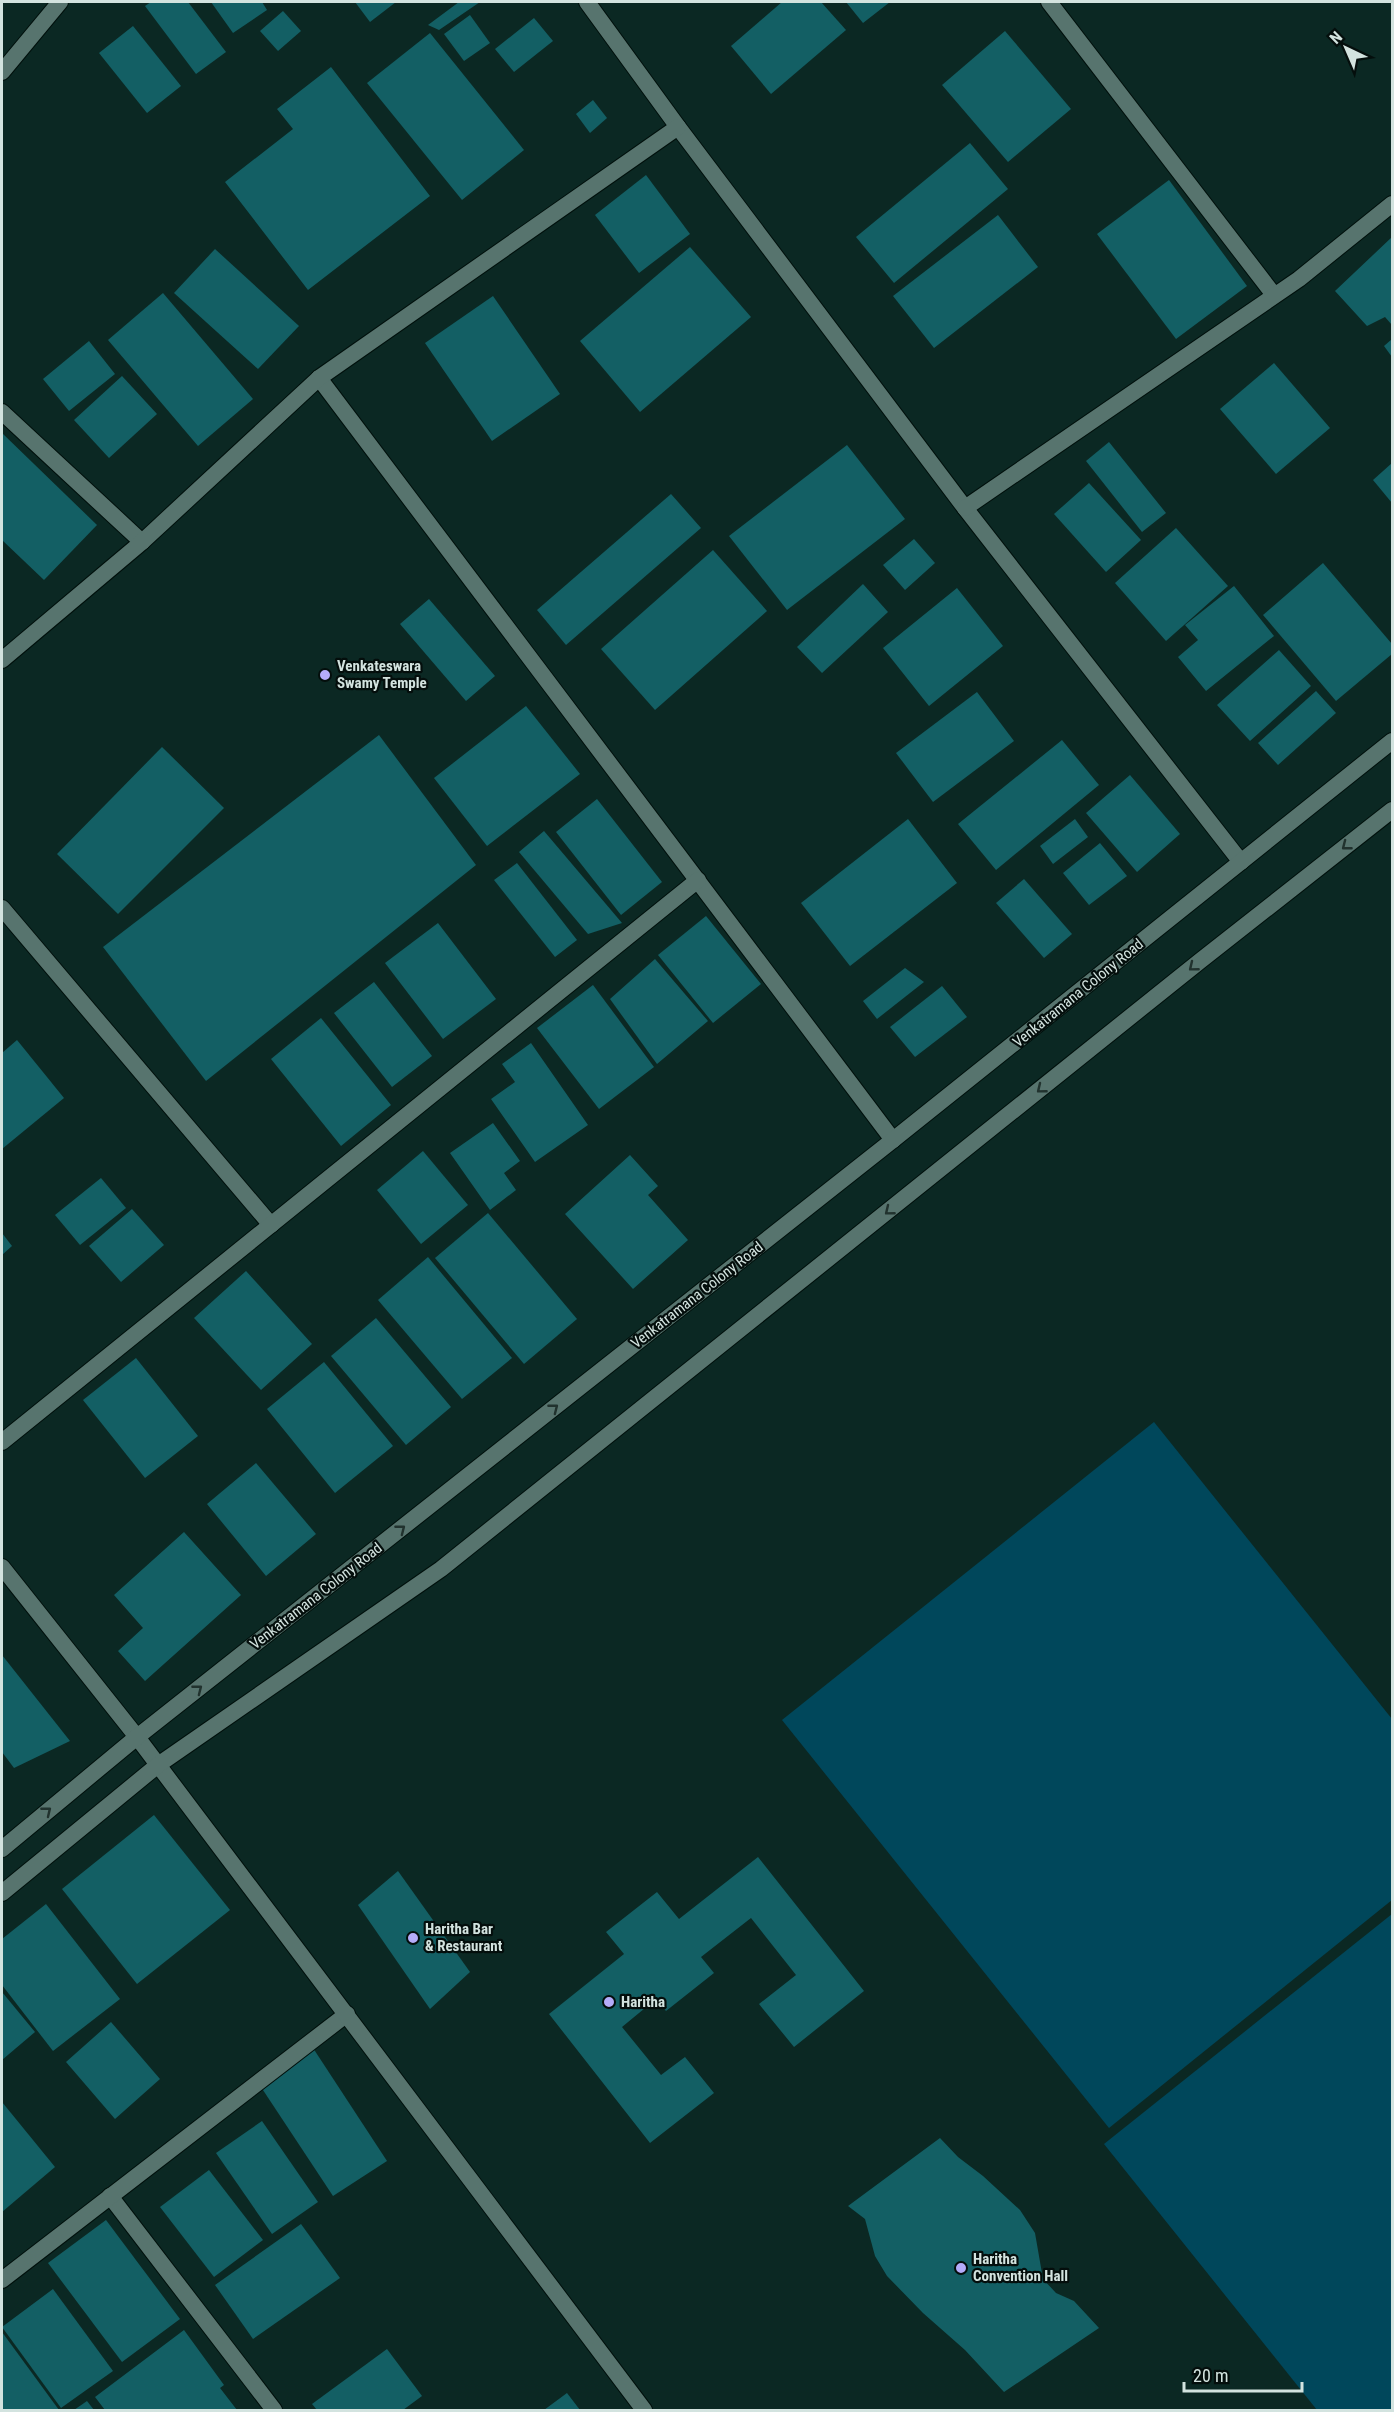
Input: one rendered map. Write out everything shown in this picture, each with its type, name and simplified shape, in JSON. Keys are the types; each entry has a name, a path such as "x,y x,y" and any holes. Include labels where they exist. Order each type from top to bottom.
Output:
{"street":[{"path":"2,72 60,2"},
{"path":"587,2 964,508 1241,862"},
{"path":"1049,2 1274,295"},
{"path":"2,660 142,542 320,378 678,127"},
{"path":"964,508 1299,279 1392,204"},
{"path":"320,378 893,1140"},
{"path":"2,412 142,542"},
{"name":"Venkatramana Colony Road","path":"2,1849 137,1737 893,1140 1392,741"},
{"path":"2,1893 158,1765 441,1569 1392,810"},
{"path":"2,1442 698,880"},
{"path":"2,908 271,1225"},
{"path":"2,1567 137,1737 644,2410"},
{"path":"2,2280 347,2014"},
{"path":"110,2196 274,2410"}],"water":[{"path":"1154,1422 1392,1719 1392,1900 1109,2128 782,1720"},
{"path":"1392,1914 1392,2410 1317,2410 1104,2144"}],"building":[{"path":"151,2 188,2 226,52 196,74 145,6"},
{"path":"211,2 262,2 267,10 233,33"},
{"path":"355,2 396,2 370,22"},
{"path":"459,2 480,2 439,30 428,25"},
{"path":"782,2 821,2 846,30 771,94 731,46"},
{"path":"846,2 890,2 863,23"},
{"path":"283,11 301,31 278,51 260,31"},
{"path":"470,15 490,43 464,61 444,34"},
{"path":"534,18 553,41 514,72 495,49"},
{"path":"133,26 181,86 147,113 99,53"},
{"path":"1005,31 1071,109 1008,162 942,85"},
{"path":"430,33 524,150 462,200 367,83"},
{"path":"331,67 430,196 308,290 225,182 293,129 277,109"},
{"path":"593,100 607,118 590,133 576,114"},
{"path":"970,143 1008,189 894,283 856,237"},
{"path":"646,175 690,234 639,273 595,215"},
{"path":"1169,180 1247,286 1176,339 1097,234"},
{"path":"998,215 1038,267 934,348 893,296"},
{"path":"1392,237 1392,325 1385,317 1367,326 1335,291"},
{"path":"690,247 751,317 640,412 580,341"},
{"path":"215,249 299,326 258,369 174,293"},
{"path":"163,293 253,399 198,446 108,340"},
{"path":"493,296 560,394 492,441 425,343"},
{"path":"1392,339 1392,357 1384,346"},
{"path":"89,341 115,374 69,411 43,379"},
{"path":"1274,363 1330,428 1276,474 1220,409"},
{"path":"122,376 157,414 109,458 74,420"},
{"path":"2,433 97,525 44,580 2,540"},
{"path":"1109,442 1166,513 1142,532 1086,461"},
{"path":"847,445 905,519 787,610 729,536"},
{"path":"1392,463 1392,503 1373,480"},
{"path":"1089,483 1141,540 1106,572 1054,514"},
{"path":"671,494 701,528 566,645 537,610"},
{"path":"1176,528 1228,586 1166,641 1115,583"},
{"path":"914,539 935,563 905,590 883,565"},
{"path":"713,550 767,611 655,710 601,649"},
{"path":"1323,563 1392,644 1392,654 1336,701 1263,615"},
{"path":"863,584 888,612 822,673 797,647"},
{"path":"1234,586 1274,636 1206,691 1178,657 1198,640 1185,625"},
{"path":"957,588 1003,646 929,706 883,648"},
{"path":"429,599 495,676 466,701 400,624"},
{"path":"1279,650 1311,686 1250,741 1217,705"},
{"path":"1316,691 1336,713 1278,765 1258,743"},
{"path":"977,692 1014,741 933,802 896,753"},
{"path":"526,706 580,774 487,846 434,778"},
{"path":"379,735 476,865 206,1081 103,947"},
{"path":"1062,740 1099,785 996,870 958,824"},
{"path":"162,747 224,808 118,914 57,854"},
{"path":"1130,775 1180,834 1137,872 1086,813"},
{"path":"597,799 662,882 621,915 556,832"},
{"path":"908,819 957,883 850,966 801,903"},
{"path":"1075,819 1088,837 1053,864 1040,846"},
{"path":"544,831 622,923 588,934 519,852"},
{"path":"1100,843 1127,876 1089,905 1063,873"},
{"path":"517,863 577,940 555,957 494,880"},
{"path":"1024,879 1072,934 1044,958 996,903"},
{"path":"706,916 761,984 713,1023 658,955"},
{"path":"438,923 496,999 443,1039 385,963"},
{"path":"655,959 708,1021 657,1064 610,999"},
{"path":"905,968 924,982 877,1019 863,1001"},
{"path":"374,982 432,1056 392,1087 334,1013"},
{"path":"593,985 654,1067 599,1109 537,1028"},
{"path":"942,986 967,1017 915,1057 890,1027"},
{"path":"321,1018 391,1105 341,1146 271,1059"},
{"path":"17,1040 64,1098 2,1149 2,1053"},
{"path":"531,1043 588,1125 535,1162 491,1099 515,1082 502,1064"},
{"path":"493,1123 520,1161 504,1173 516,1190 490,1210 450,1153"},
{"path":"423,1151 468,1205 421,1244 377,1190"},
{"path":"630,1155 658,1186 648,1195 688,1240 633,1289 565,1214"},
{"path":"101,1178 126,1208 80,1245 55,1215"},
{"path":"132,1209 164,1245 121,1282 89,1246"},
{"path":"488,1213 577,1319 524,1364 435,1258"},
{"path":"2,1233 12,1246 2,1255"},
{"path":"428,1257 512,1358 462,1399 378,1300"},
{"path":"246,1271 312,1344 261,1390 194,1318"},
{"path":"376,1318 451,1407 406,1445 331,1356"},
{"path":"136,1358 198,1436 145,1478 83,1400"},
{"path":"324,1362 393,1446 335,1493 267,1409"},
{"path":"256,1463 316,1534 266,1576 207,1504"},
{"path":"184,1532 241,1595 145,1681 118,1651 143,1628 114,1595"},
{"path":"2,1655 70,1741 14,1768 2,1752"},
{"path":"154,1815 230,1910 137,1984 62,1889"},
{"name":"Haritha","path":"758,1857 864,1991 794,2047 759,2004 796,1975 751,1918 701,1957 714,1973 666,2011 656,1999 622,2027 661,2075 685,2057 714,2093 650,2143 549,2014 624,1954 606,1932 657,1892 679,1919"},
{"name":"Haritha Bar & Restaurant","path":"398,1871 470,1972 430,2009 358,1905"},
{"path":"46,1904 120,1999 53,2051 2,1985 2,1939"},
{"path":"2,1992 35,2032 2,2060"},
{"path":"111,2022 160,2079 115,2119 66,2062"},
{"path":"313,2048 387,2161 333,2196 259,2084"},
{"path":"2,2102 55,2167 2,2212"},
{"path":"262,2121 318,2202 272,2234 216,2153"},
{"name":"Haritha Convention Hall","path":"940,2138 958,2157 983,2176 1020,2210 1035,2233 1043,2279 1056,2293 1074,2301 1099,2328 1004,2392 965,2350 923,2313 887,2276 875,2256 865,2219 848,2206"},
{"path":"209,2170 263,2240 214,2277 160,2207"},
{"path":"106,2220 180,2319 122,2362 48,2263"},
{"path":"301,2224 340,2278 253,2339 215,2285"},
{"path":"53,2289 113,2371 61,2408 2,2327"},
{"path":"184,2330 224,2385 220,2388 237,2410 105,2410 95,2397"},
{"path":"2,2332 59,2410 2,2410"},
{"path":"387,2349 422,2396 403,2410 317,2410 312,2404"},
{"path":"567,2393 580,2410 544,2410"},
{"path":"87,2401 94,2410 74,2410"}],"place":[{"name":"Venkateswara Swamy Temple","path":"325,675"},
{"name":"Haritha Bar & Restaurant","path":"413,1938"},
{"name":"Haritha","path":"609,2002"},
{"name":"Haritha Convention Hall","path":"961,2268"}]}
